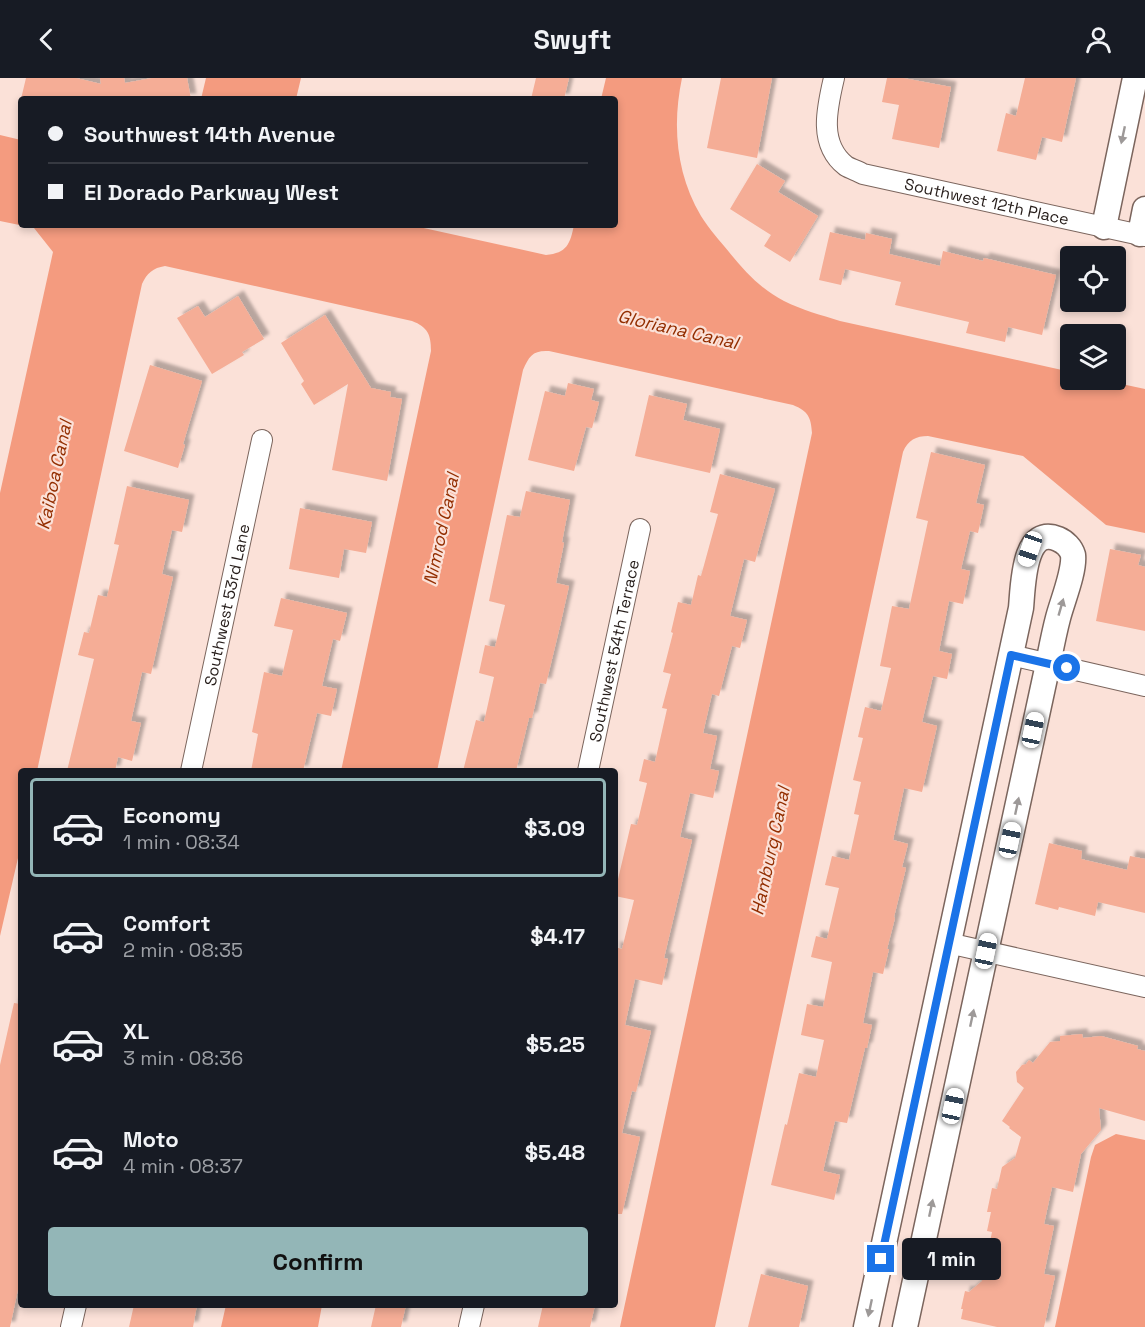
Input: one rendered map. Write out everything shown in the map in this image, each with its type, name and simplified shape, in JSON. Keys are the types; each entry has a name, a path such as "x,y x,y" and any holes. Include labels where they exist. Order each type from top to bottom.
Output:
{"street":[{"name":"Southwest 12th Place","path":"834,78 828,106 828,139 836,155 847,166 863,174 1142,235"},
{"path":"1104,227 1135,78"},
{"path":"1142,235 1145,209"},
{"name":"Southwest 53rd Lane","path":"192,768 262,440"},
{"name":"Southwest 54th Terrace","path":"589,768 640,529"},
{"path":"866,1327 1021,608 1026,561 1030,549 1038,540 1052,537 1059,539 1069,548 1072,553 1073,566 1048,664 905,1327"},
{"path":"1011,655 1145,686"},
{"path":"948,943 1145,987"},
{"path":"71,1327 75,1308"},
{"path":"469,1327 473,1308"}],"water":[{"path":"206,78 301,78 297,96 202,96"},
{"path":"606,78 682,78 677,113 678,149 686,183 693,200 707,226 735,259 754,280 776,297 840,321 1060,370 1060,390 1126,390 1126,385 1145,389 1145,533 1106,525 1023,456 928,436 913,439 903,452 715,1327 620,1327 812,433 808,415 798,407 549,351 532,355 523,370 438,768 342,768 431,351 429,336 422,326 412,321 165,266 157,268 148,274 142,284 38,768 18,768 18,858 0,936 0,493 53,252 34,228 424,228 546,255 553,254 563,250 573,228 618,228 618,96 602,96"},
{"path":"0,135 18,139 18,225 0,221"},
{"path":"1116,1134 1145,1140 1145,1327 1055,1327 1091,1157 1095,1145"},
{"path":"225,1308 321,1308 318,1327 221,1327"}],"building":[{"path":"26,78 76,78 101,84 100,78 124,78 125,83 152,78 187,78 190,96 22,96"},
{"path":"536,78 569,78 565,96 532,96"},
{"path":"721,78 772,78 757,158 707,148"},
{"path":"887,78 903,78 951,87 939,148 892,139 899,105 882,102"},
{"path":"1025,78 1076,78 1062,142 1042,137 1036,160 997,151 1006,113 1016,116"},
{"path":"757,164 785,181 778,192 818,216 790,262 764,246 771,235 730,209"},
{"path":"830,232 865,240 866,233 892,239 889,254 940,266 943,251 1056,275 1042,335 1008,327 1005,342 966,333 969,322 895,305 901,282 845,269 841,285 819,280"},
{"path":"238,296 264,339 242,352 244,355 212,374 177,318 198,306 205,317"},
{"path":"325,315 371,388 391,392 390,397 402,399 387,481 332,470 348,384 314,405 301,384 304,381 281,343"},
{"path":"150,365 202,381 178,468 124,451"},
{"path":"568,383 594,389 591,400 599,402 592,428 586,427 574,471 528,460 545,391 565,396"},
{"path":"649,395 687,404 683,420 720,429 710,473 635,456"},
{"path":"931,452 985,465 976,503 984,505 978,533 970,531 961,569 970,571 963,604 949,601 939,651 952,654 947,679 933,676 922,722 937,726 922,792 904,788 893,840 908,844 902,867 906,868 887,949 889,949 883,974 873,972 863,1023 872,1025 847,1123 835,1121 823,1171 840,1175 834,1200 771,1185 799,1073 816,1077 824,1040 801,1035 807,1004 823,1007 832,962 811,957 816,936 827,939 839,888 825,885 832,856 849,860 859,815 854,814 861,782 853,780 863,738 858,737 865,707 881,711 891,668 880,666 892,606 909,609 928,521 916,518"},
{"path":"720,474 775,489 755,562 744,559 730,616 747,620 740,648 732,646 719,696 712,694 703,733 717,736 710,769 719,771 713,798 690,793 680,837 692,840 664,958 668,959 662,985 635,979 625,1025 651,1031 636,1092 632,1091 622,1133 640,1137 622,1214 618,1214 618,948 622,949 634,900 618,897 618,879 631,824 637,825 647,783 639,781 644,759 655,762 667,709 662,708 671,674 663,672 678,602 691,605 698,575 701,576 718,514 710,512"},
{"path":"127,486 189,500 182,532 172,530 162,574 173,577 151,674 142,672 131,721 141,723 132,761 118,757 116,768 68,768 94,659 78,655 84,632 89,633 98,595 107,597 119,545 114,544"},
{"path":"526,491 570,500 556,583 569,586 546,684 540,683 517,768 464,768 476,720 484,722 494,677 479,673 485,645 495,647 505,605 489,601 507,515 520,517"},
{"path":"300,508 372,522 366,553 344,549 339,578 289,569"},
{"path":"1110,549 1141,555 1138,565 1145,567 1145,631 1096,621"},
{"path":"281,598 347,613 340,641 333,639 322,686 337,689 331,716 317,713 304,768 252,768 258,734 252,732 264,672 282,676 293,630 274,626"},
{"path":"1049,843 1082,851 1081,859 1127,870 1130,856 1145,859 1145,913 1098,902 1095,916 1035,904"},
{"path":"14,1003 18,1004 18,1289 10,1327 0,1327 0,1065"},
{"path":"1082,1034 1083,1038 1101,1036 1138,1046 1137,1049 1145,1051 1145,1121 1099,1108 1101,1130 1081,1154 1073,1192 1052,1187 1044,1224 1054,1226 1044,1274 1055,1276 1044,1327 997,1327 961,1319 965,1291 969,1292 982,1281 992,1232 987,1231 991,1212 987,1212 992,1188 997,1189 1002,1167 1015,1158 1021,1137 1002,1121 1024,1088 1017,1082 1016,1072 1029,1060 1033,1063 1050,1042 1060,1041 1060,1036"},
{"path":"761,1274 808,1286 799,1327 748,1327"},
{"path":"133,1308 196,1308 193,1327 129,1327"},
{"path":"375,1308 405,1308 401,1327 371,1327"},
{"path":"542,1308 594,1308 590,1327 538,1327"}],"route":[{"path":"881,1259 1011,655 1067,668"}],"water label":[{"name":"Gloriana Canal","path":"678,329"},
{"name":"Kaiboa Canal","path":"54,475"},
{"name":"Nimrod Canal","path":"441,529"},
{"name":"Hamburg Canal","path":"770,851"}]}
